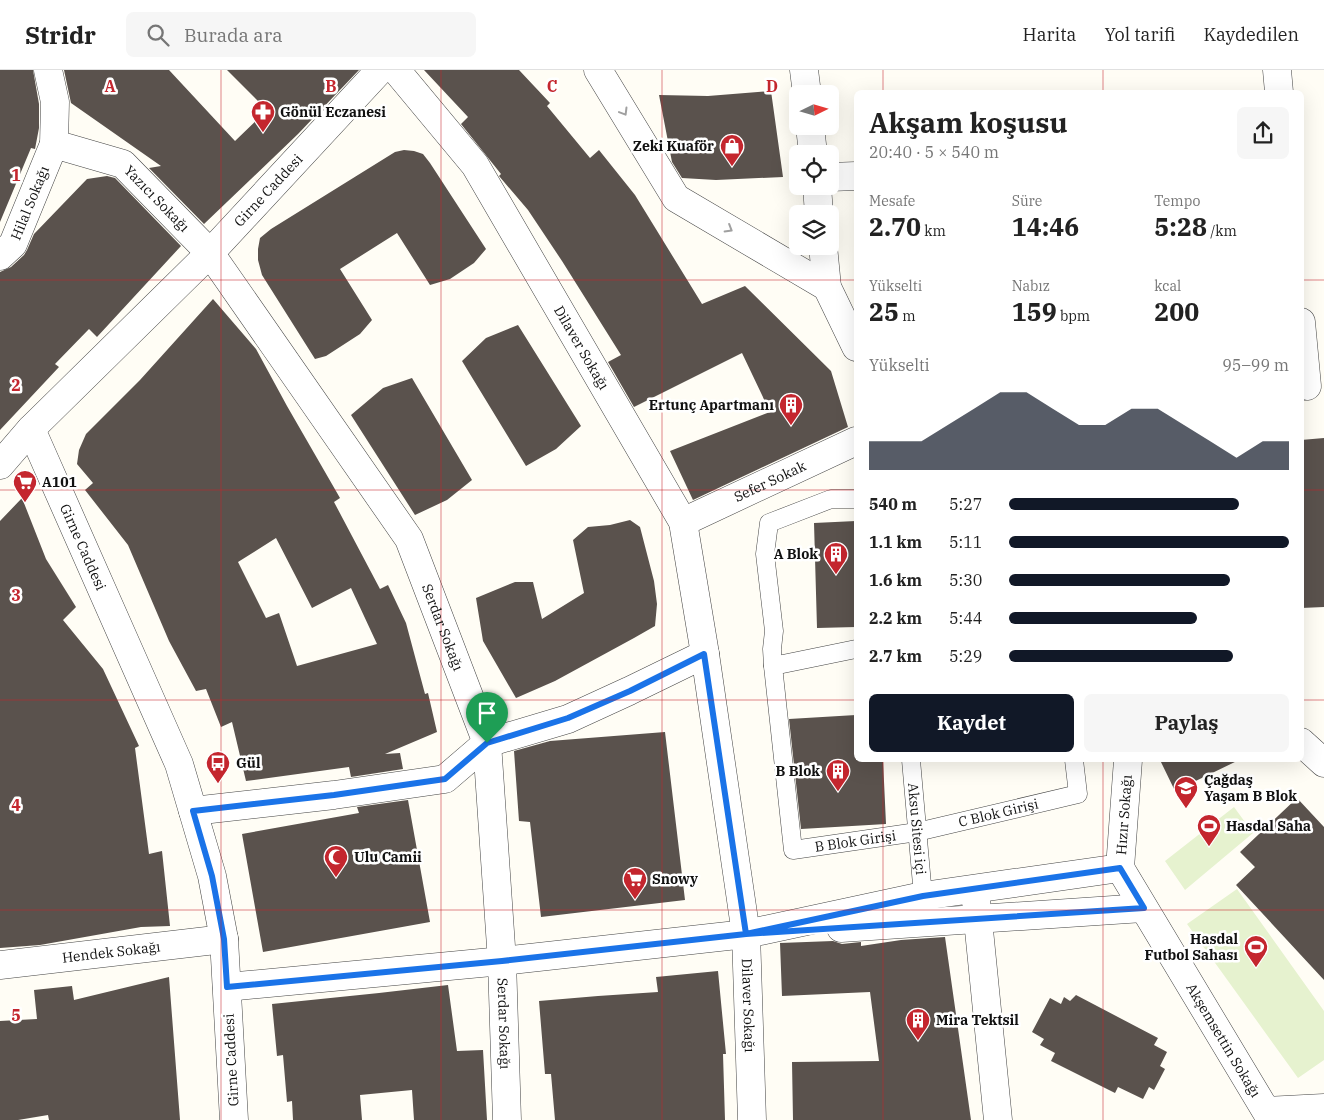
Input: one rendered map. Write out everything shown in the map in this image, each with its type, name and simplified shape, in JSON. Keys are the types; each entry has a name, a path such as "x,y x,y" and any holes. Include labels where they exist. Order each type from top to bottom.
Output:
{"street":[{"path":"48,70 56,102 54,144"},
{"name":"Girne Caddesi","path":"234,1120 224,939 212,876 193,811 179,764 31,430 210,253 380,70"},
{"name":"Dilaver Sokağı","path":"396,70 475,165 683,522 746,934 752,1120"},
{"path":"598,70 676,198 827,287"},
{"path":"804,70 806,85"},
{"path":"1277,70 1279,90"},
{"name":"Yazıcı Sokağı","path":"54,144 123,164 210,253"},
{"name":"Hilal Sokağı","path":"0,256 12,244 54,144"},
{"path":"839,177 854,176"},
{"name":"Serdar Sokağı","path":"210,253 409,539 487,743 502,961 507,1120"},
{"path":"824,255 827,287 854,343"},
{"path":"1304,354 1307,386"},
{"path":"0,465 31,430"},
{"name":"Sefer Sokak","path":"683,522 854,442"},
{"path":"193,811 334,795 445,779 487,743 568,718 630,691 704,654"},
{"path":"1304,745 1324,762"},
{"name":"Hızır Sokağı","path":"227,987 502,961 746,934 923,896 1120,868 1128,762"},
{"name":"Akşemsettin Sokağı","path":"1120,868 1266,1115 1324,1108"},
{"path":"975,888 998,1120"},
{"path":"746,934 1144,908"},
{"name":"Hendek Sokağı","path":"0,965 224,939"}],"lane":[{"path":"854,499 831,499 770,523 765,554 774,631 773,666 854,649"},
{"name":"B Blok Girişi","path":"773,666 793,850 917,832"},
{"name":"Aksu Sitesi içi","path":"911,762 923,896"},
{"name":"C Blok Girişi","path":"917,832 1078,794 1074,762"}],"green space":[{"name":"Hasdal Saha","path":"1234,807 1253,833 1185,890 1165,861"},
{"name":"Hasdal Futbol Sahası","path":"1237,889 1324,1011 1324,1060 1298,1078 1187,924"}],"building":[{"path":"0,70 33,70 39,104 39,128 35,149 31,148 0,222"},
{"path":"64,70 169,70 235,141 267,110 227,70 359,70 298,134 204,224 149,168 161,166 71,103"},
{"path":"424,70 519,70 550,103 547,106 590,158 599,150 635,195 702,304 745,286 831,371 848,427 693,500 670,451 770,412 742,353 634,407 608,362 621,355 528,210 499,176 501,174 461,124 468,117"},
{"path":"771,91 783,177 716,180 682,178 672,162 659,95 708,96"},
{"path":"404,150 423,154 486,249 474,263 450,279 430,285 397,233 340,269 372,320 360,334 326,356 315,359 262,275 258,260 260,238 271,229 395,152"},
{"path":"107,176 115,178 181,246 97,337 89,329 55,364 59,367 0,430 0,272 11,267 24,255 34,234 87,179"},
{"path":"213,299 256,349 340,498 334,502 380,589 388,585 406,623 425,694 428,693 437,732 385,754 400,753 403,769 351,777 349,767 246,781 232,722 221,727 206,689 196,691 169,641 128,545 85,490 93,483 77,464 79,450 86,434 140,380","holes":["276,538 312,608 351,588 377,644 297,666 279,613 266,618 238,562"]},
{"path":"518,325 581,426 556,449 526,466 462,361 486,338"},
{"path":"412,378 472,480 447,500 415,515 351,415 383,388"},
{"path":"1324,438 1324,607 1304,608 1304,440"},
{"path":"22,498 46,559 76,607 63,620 103,669 139,746 135,748 149,854 162,851 170,926 141,927 40,945 0,948 0,521"},
{"path":"630,520 640,527 654,581 657,604 655,626 555,681 516,698 483,641 476,598 515,582 533,582 542,619 584,593 573,540 588,527 610,525"},
{"name":"A Blok","path":"854,521 854,627 817,628 814,523"},
{"name":"B Blok","path":"854,715 854,762 883,762 886,824 801,829 789,719"},
{"path":"665,732 685,900 541,917 530,822 519,821 514,751 550,741"},
{"path":"1161,762 1235,762 1175,791"},
{"path":"1297,798 1324,827 1324,980 1236,885 1255,867 1240,852"},
{"name":"Ulu Camii","path":"408,800 430,922 263,952 242,834 359,813 357,807"},
{"path":"945,937 971,1120 793,1120 792,1062 879,1061 870,992 782,996 780,943 833,941 842,944 861,942 861,946 901,940"},
{"path":"718,971 726,1054 723,1054 725,1120 555,1120 551,1074 545,1074 539,1001 658,992 656,977"},
{"path":"169,977 180,1120 49,1120 48,1115 18,1120 0,1120 0,1021 37,1019 34,990 72,986 74,1000"},
{"path":"448,985 457,1051 483,1050 487,1120 414,1120 412,1090 360,1095 362,1120 293,1120 292,1101 287,1102 283,1055 277,1056 272,1004"},
{"path":"1076,995 1158,1038 1154,1045 1167,1052 1160,1066 1165,1069 1154,1090 1149,1087 1143,1099 1118,1087 1115,1093 1051,1061 1055,1053 1040,1045 1044,1039 1032,1032 1050,998 1061,1004 1064,997 1070,1001"}],"place":[{"name":"Gönül Eczanesi","path":"263,133"},
{"name":"Zeki Kuaför","path":"732,167"},
{"name":"Ertunç Apartmanı","path":"791,426"},
{"name":"A101","path":"25,503"},
{"name":"A Blok","path":"836,575"},
{"name":"Gül","path":"218,784"},
{"name":"B Blok","path":"838,792"},
{"name":"Çağdaş Yaşam B Blok","path":"1186,809"},
{"name":"Hasdal Saha","path":"1209,847"},
{"name":"Ulu Camii","path":"336,878"},
{"name":"Snowy","path":"635,900"},
{"name":"Hasdal Futbol Sahası","path":"1256,968"},
{"name":"Mira Tektsil","path":"918,1041"}],"route":[{"path":"487,743 445,779 334,795 193,811 212,876 224,939 227,987 502,961 746,934 1144,908 1120,868 923,896 746,934 704,654 630,691 568,718 487,743"}]}
